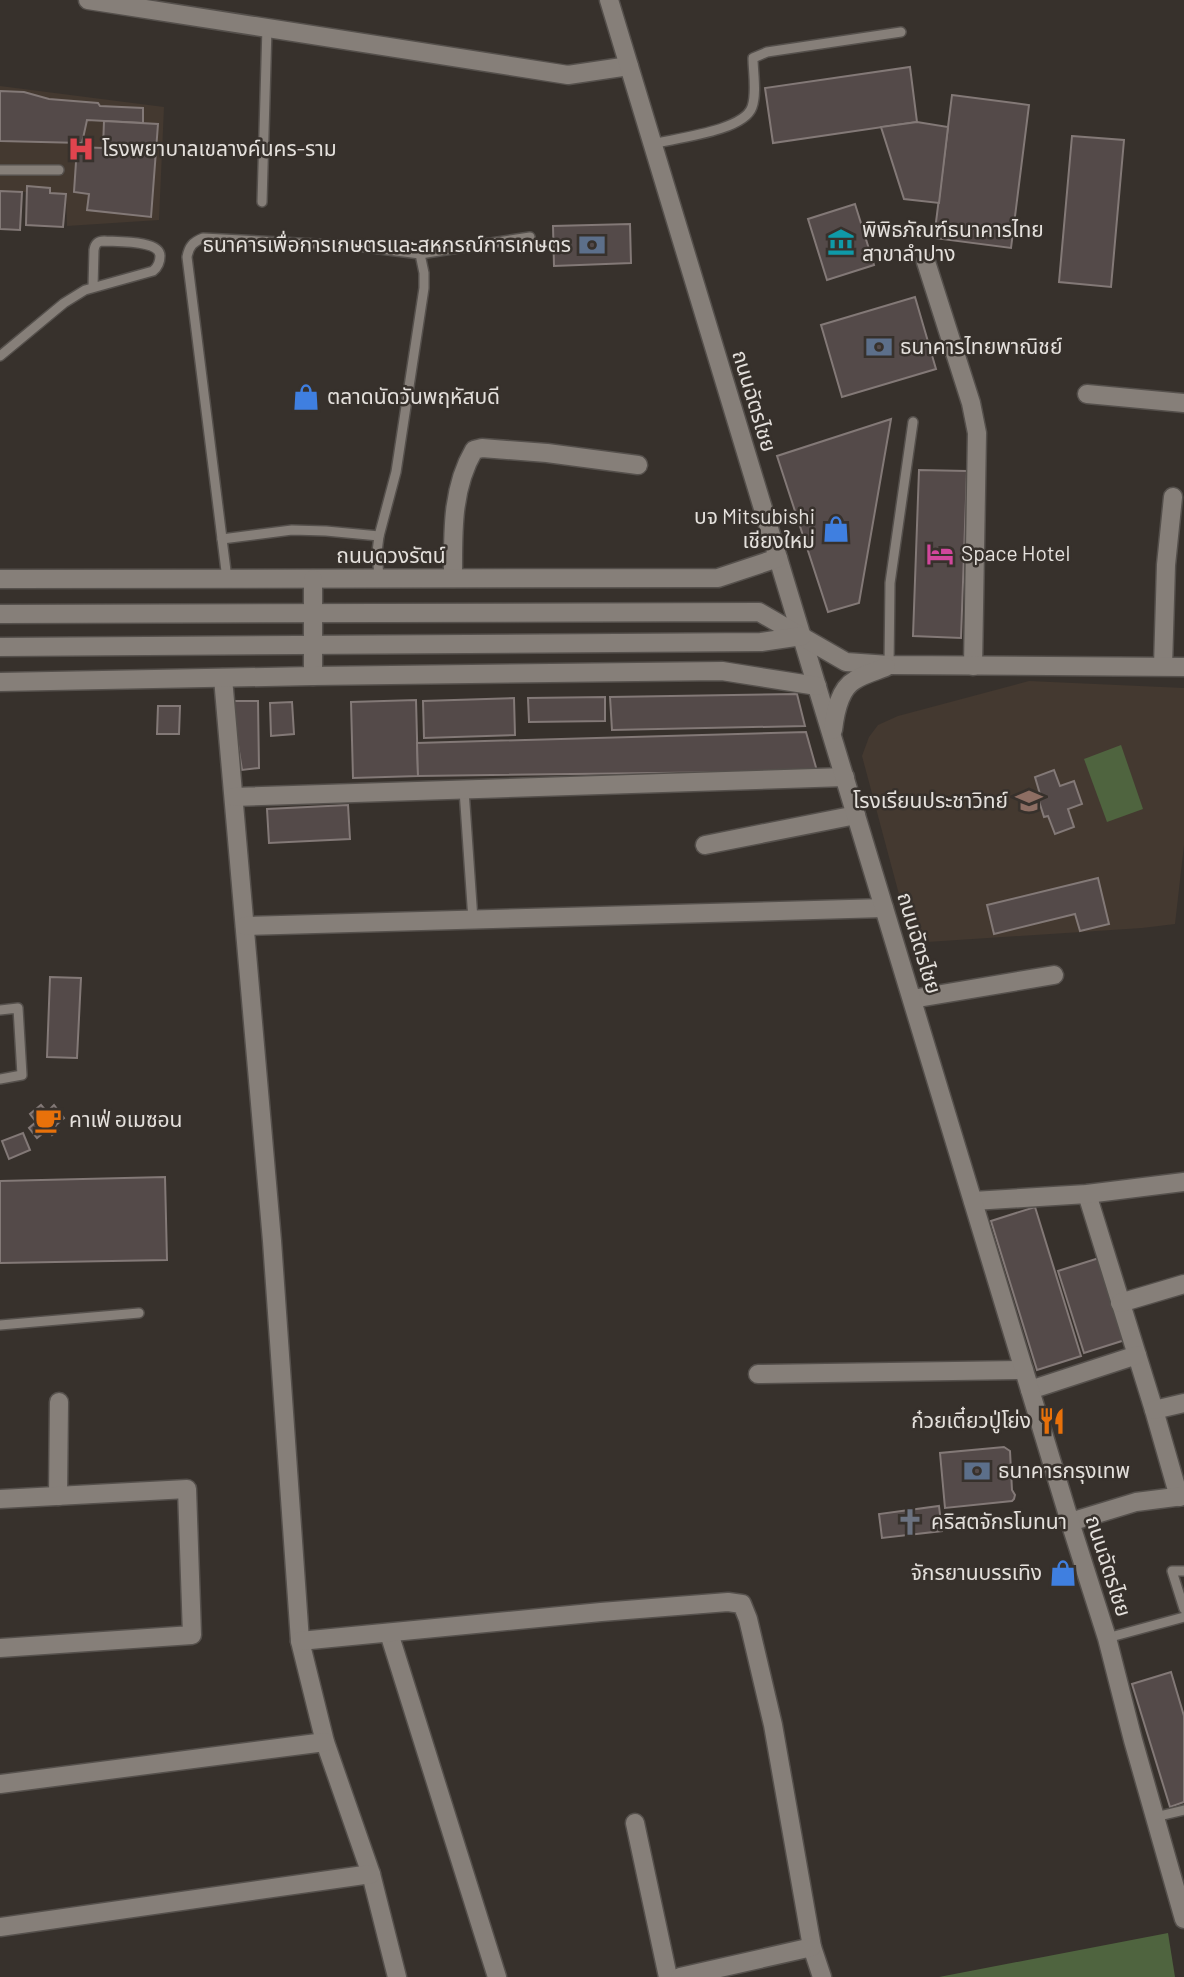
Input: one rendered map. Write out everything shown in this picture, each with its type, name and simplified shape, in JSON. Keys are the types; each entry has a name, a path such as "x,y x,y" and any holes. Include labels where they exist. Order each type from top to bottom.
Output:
{"street":[{"path":"88,0 568,75 629,66"},
{"name":"ถนนฉัตรไชย","path":"609,0 1107,1639 1181,1911 1184,1934"},
{"path":"926,262 971,403 977,433 973,666"},
{"path":"1087,394 1184,403"},
{"path":"453,578 456,506 460,483 474,450 482,448 547,453 638,464"},
{"path":"1163,666 1166,565 1173,497"},
{"name":"ถนนดวงรัตน์","path":"0,579 718,578 778,558"},
{"path":"313,579 313,676"},
{"path":"0,614 759,612 846,662 890,665 1184,667"},
{"path":"0,647 761,642 802,636"},
{"path":"832,735 835,714 842,695 852,681 890,665"},
{"path":"0,682 722,671 817,686"},
{"path":"223,678 272,1241 300,1641 326,1742 371,1874 397,1977"},
{"path":"234,797 845,777"},
{"path":"705,845 856,815"},
{"path":"245,926 884,908"},
{"path":"912,999 1054,975"},
{"path":"973,1201 1087,1194 1184,1182"},
{"path":"1070,1522 1136,1502 1181,1497 1087,1194"},
{"path":"1120,1303 1184,1284"},
{"path":"1030,1390 1136,1355"},
{"path":"758,1374 1024,1370"},
{"path":"58,1496 59,1402"},
{"path":"1154,1410 1184,1404"},
{"path":"0,1499 187,1489 192,1636 0,1648"},
{"path":"300,1641 627,1610 728,1602 742,1604 773,1725 812,1947 822,1977"},
{"path":"389,1633 497,1977"},
{"path":"0,1784 326,1742"},
{"path":"635,1822 668,1977"},
{"path":"0,1927 371,1874"},
{"path":"680,1977 812,1947"}],"lane":[{"path":"262,202 267,27"},
{"path":"652,144 729,127 750,114 754,104 753,58 766,52 901,32"},
{"path":"0,170 59,170"},
{"path":"227,579 187,257 188,249 194,242 203,238 356,246 420,254 530,237"},
{"path":"0,356 64,303 85,290 153,271 159,263 158,249 148,244 104,240 98,242 94,250 93,287"},
{"path":"379,578 379,536 396,472 424,288 425,272 420,254"},
{"path":"890,665 890,583 913,422"},
{"path":"222,539 292,530 379,536"},
{"path":"464,790 473,920"},
{"path":"0,1010 18,1008 22,1075 0,1079"},
{"path":"0,1325 139,1314"},
{"path":"1184,1572 1172,1572 1184,1609"},
{"path":"1107,1639 1184,1617"},
{"path":"1155,1817 1184,1810"}],"shaded area":[{"name":"โรงพยาบาลเขลางค์นคร-ราม","path":"0,86 164,107 159,220 67,226 66,194 0,191"},
{"name":"โรงเรียนประชาวิทย์","path":"1029,681 1184,688 1184,845 1175,924 912,943 862,756 869,737 878,725 898,716"}],"green space":[{"path":"1121,745 1143,809 1107,822 1084,759"},
{"path":"1168,1933 1175,1977 939,1977"}],"building":[{"path":"910,67 917,122 773,143 765,88"},
{"path":"0,91 98,103 100,106 143,108 143,123 87,120 82,143 0,141"},
{"path":"952,95 1029,105 1011,248 934,238"},
{"path":"104,121 158,124 151,217 87,210 89,194 74,192 77,147 103,148"},
{"path":"917,122 948,127 939,203 904,199 881,127"},
{"path":"1072,136 1124,140 1111,287 1059,282"},
{"path":"27,186 50,188 50,193 66,194 63,227 26,225"},
{"path":"0,191 22,192 20,230 0,229"},
{"name":"พิพิธภัณฑ์ธนาคารไทย สาขาลำปาง","path":"855,204 874,265 827,280 808,219"},
{"name":"ธนาคารเพื่อการเกษตรและสหกรณ์การเกษตร","path":"630,224 631,263 554,266 553,226"},
{"name":"ธนาคารไทยพาณิชย์","path":"915,297 936,369 842,397 821,325"},
{"name":"บจ Mitsubishi เชียงใหม่","path":"891,419 859,603 828,612 777,456"},
{"name":"Space Hotel","path":"919,470 967,471 961,638 913,636"},
{"path":"797,694 805,726 612,730 610,697"},
{"path":"605,697 605,721 529,722 528,698"},
{"path":"514,698 515,735 424,738 423,701"},
{"path":"416,700 418,776 353,778 351,702"},
{"path":"231,701 258,701 259,768 242,770"},
{"path":"292,702 294,734 271,736 270,703"},
{"path":"158,706 180,706 179,734 157,734"},
{"path":"806,732 817,771 418,776 417,743"},
{"path":"1054,770 1060,786 1074,781 1082,804 1068,809 1074,827 1055,834 1048,816 1044,817 1035,777"},
{"path":"348,805 350,839 269,843 267,809"},
{"path":"1098,878 1109,924 1080,931 1075,914 994,934 987,905"},
{"path":"50,977 81,978 77,1058 47,1057"},
{"name":"คาเฟ่ อเมซอน","path":"41,1105 47,1112 54,1105 64,1118 55,1126 58,1130 52,1135 48,1129 37,1138 29,1128 36,1122 30,1114"},
{"path":"23,1133 30,1150 9,1159 2,1141"},
{"path":"165,1177 167,1260 0,1263 0,1181"},
{"path":"1035,1207 1081,1356 1037,1370 991,1221"},
{"path":"1099,1258 1125,1340 1084,1353 1058,1271"},
{"name":"ธนาคารกรุงเทพ","path":"1004,1447 1010,1451 1014,1499 945,1508 940,1453"},
{"name":"คริสตจักรโมทนา","path":"939,1506 942,1531 882,1538 879,1514"},
{"path":"1171,1672 1184,1716 1184,1802 1170,1807 1132,1684"}],"place":[{"name":"โรงพยาบาลเขลางค์นคร-ราม","path":"81,149"},
{"name":"พิพิธภัณฑ์ธนาคารไทย สาขาลำปาง","path":"841,242"},
{"name":"ธนาคารเพื่อการเกษตรและสหกรณ์การเกษตร","path":"592,245"},
{"name":"ธนาคารไทยพาณิชย์","path":"879,347"},
{"name":"ตลาดนัดวันพฤหัสบดี","path":"306,397"},
{"name":"บจ Mitsubishi เชียงใหม่","path":"836,529"},
{"name":"Space Hotel","path":"940,554"},
{"name":"โรงเรียนประชาวิทย์","path":"1029,801"},
{"name":"คาเฟ่ อเมซอน","path":"48,1120"},
{"name":"ก๋วยเตี๋ยวปู่โย่ง","path":"1052,1421"},
{"name":"ธนาคารกรุงเทพ","path":"977,1471"},
{"name":"คริสตจักรโมทนา","path":"910,1522"},
{"name":"จักรยานบรรเทิง","path":"1063,1573"}]}
